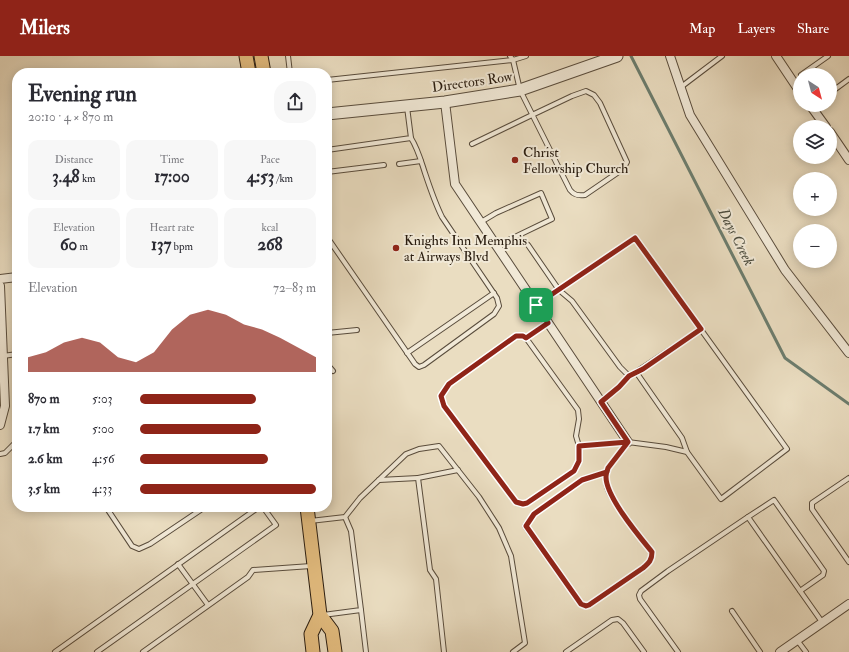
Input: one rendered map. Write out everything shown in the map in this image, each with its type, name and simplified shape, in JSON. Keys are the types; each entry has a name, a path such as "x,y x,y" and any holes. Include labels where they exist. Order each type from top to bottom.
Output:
{"main road":[{"path":"246,56 248,68"},
{"path":"261,56 263,68"},
{"path":"308,512 320,615 332,631 335,652"},
{"path":"313,652 311,634 320,615"}],"street":[{"name":"Directors Row","path":"332,114 445,102 520,90 617,56"},
{"path":"670,56 690,114 785,270 849,353"},
{"path":"776,56 792,81"},
{"path":"445,102 455,184 628,442"},
{"path":"837,142 849,160"},
{"path":"0,279 12,277"},
{"path":"0,286 3,356 2,390 5,406 0,425"},
{"path":"780,652 849,604"}],"lane":[{"path":"288,56 289,68"},
{"path":"332,79 526,56"},
{"path":"681,87 722,56"},
{"path":"812,68 828,56"},
{"path":"472,144 532,115 576,94 590,92 594,94 600,103 625,157 627,162 626,166 585,195 580,196 572,194 532,115 520,90 511,58"},
{"path":"837,88 849,79"},
{"path":"332,245 407,353 419,367 424,365 494,314 499,306 494,293 442,217 436,205 415,144 411,138 407,106"},
{"path":"332,149 411,138"},
{"path":"399,164 421,161"},
{"path":"332,171 384,165"},
{"path":"481,222 496,213 541,193 552,219 496,246"},
{"path":"536,305 635,238 787,450 721,499 687,452 682,438 636,372"},
{"path":"528,245 559,290 572,301 620,367 629,376"},
{"path":"407,353 494,293"},
{"path":"526,338 548,323"},
{"path":"601,402 619,387 629,376 701,329"},
{"path":"332,332 357,330"},
{"path":"516,336 523,336 526,338 578,410 579,419 576,436 579,446 579,461 574,471 527,503 523,504 516,502 444,406 441,396 449,384 516,336"},
{"path":"3,356 12,355"},
{"path":"579,446 628,442 666,447 687,452"},
{"path":"607,472 582,480 534,514 526,526 581,604 586,606 643,568 650,562 652,557 652,552 617,505 608,488 605,476 607,472 608,468 628,442"},
{"path":"0,454 6,453 12,446"},
{"path":"309,521 345,516 360,498 406,454 419,449 439,446 479,497 499,528 511,556 524,643 512,652"},
{"path":"378,480 418,478 458,470"},
{"path":"418,478 430,570 436,579 444,652"},
{"path":"849,478 812,503 812,509 849,562"},
{"path":"678,652 640,599 639,595 641,591 668,570 774,500 824,571 823,575 800,590"},
{"path":"109,512 132,546 139,549 150,544 198,512"},
{"path":"55,652 252,512"},
{"path":"98,652 276,525 267,512"},
{"path":"345,516 351,531 366,652"},
{"path":"748,517 822,622"},
{"path":"178,564 208,605"},
{"path":"143,652 248,577 253,570 314,566"},
{"path":"320,615 361,610"},
{"path":"732,611 760,652"},
{"path":"566,652 612,620 618,619 623,623 644,652"},
{"path":"797,640 806,652"}],"waterway":[{"name":"Days Creek","path":"631,56 785,358 849,404"}],"place":[{"name":"Christ Fellowship Church","path":"515,160"},
{"name":"Knights Inn Memphis at Airways Blvd","path":"396,248"}],"route":[{"path":"536,305 548,323 526,338 523,336 516,336 449,384 441,396 444,406 516,502 523,504 527,503 574,471 579,461 579,446 628,442 608,468 607,472 605,476 608,488 617,505 652,552 652,557 650,562 643,568 586,606 581,604 526,526 534,514 582,480 607,472 608,468 628,442 601,402 619,387 629,376 643,369 701,329 635,238 536,305"}]}
